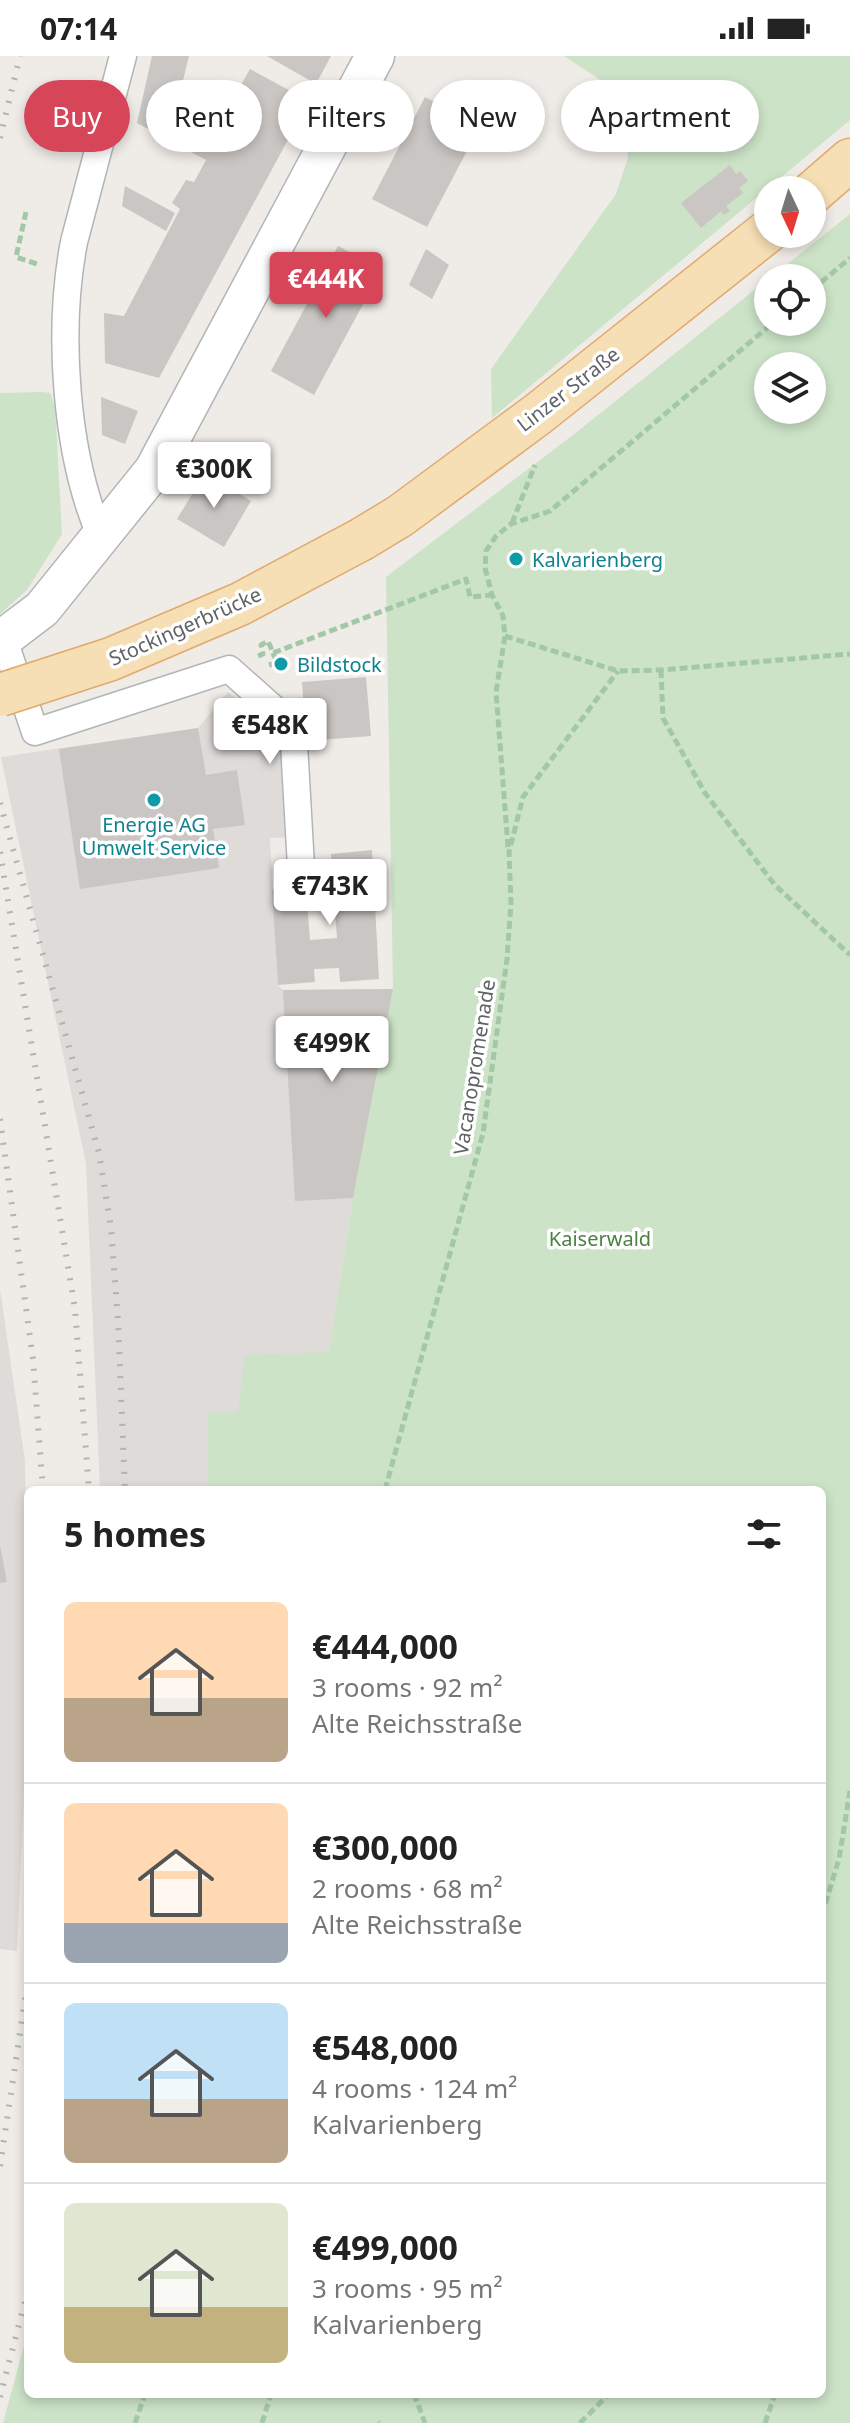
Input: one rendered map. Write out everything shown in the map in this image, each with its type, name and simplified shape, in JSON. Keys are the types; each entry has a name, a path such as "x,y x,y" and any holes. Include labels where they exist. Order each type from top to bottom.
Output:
{"main road":[{"path":"826,181 850,160"},
{"name":"Linzer Straße","path":"362,539 400,516 538,414 754,242"},
{"name":"Stockingerbrücke","path":"0,695 111,659 240,604 362,539"}],"street":[{"path":"101,537 85,498 77,462 66,360 65,311 74,242 123,56"},
{"path":"301,867 293,726 229,669 35,732 2,640 42,609 154,470 375,56"}],"path":[{"path":"16,257 26,212"},
{"path":"826,278 850,258"},
{"path":"509,852 496,692 505,636 503,616 492,595 485,568 486,551 496,536 511,524 550,511 757,336"},
{"path":"273,653 466,579 470,597 492,595"},
{"path":"505,636 618,671 850,654"},
{"path":"261,645 268,641 277,663 270,666"},
{"path":"661,670 663,718 705,793 774,884 850,955"},
{"name":"Vacanopromenade","path":"386,1486 483,1133 507,959 511,903 509,852 523,797 618,671"},
{"path":"826,1902 839,1859 850,1791"},
{"path":"135,2423 144,2398"},
{"path":"262,2423 270,2398"},
{"path":"416,2398 425,2423"},
{"path":"580,2423 605,2398"},
{"path":"765,2423 774,2398"}],"shaded area":[{"path":"228,692 283,741 289,837 270,838 278,985 283,990 393,989 353,1198 329,1353 238,1411 208,1414 208,1486 100,1486 86,1164 1,757 198,728"},
{"path":"0,1289 25,1461 25,1486 24,1796 17,1951 0,1949"}],"green space":[{"path":"564,56 850,56 850,120 783,176 754,176 754,200 492,418 491,369 616,194 628,152 759,152 759,80 599,79"},
{"name":"Kaiserwald","path":"850,214 850,2423 3,2423 24,2346 24,2398 826,2398 826,1486 208,1486 208,1413 238,1411 245,1355 329,1352 353,1198 393,989 386,577 573,435 754,290 754,336 826,336 826,264 788,264 808,248 826,248 826,233"},
{"path":"0,393 50,393 55,406 62,534 27,590 0,614"}],"building":[{"path":"152,56 189,56 183,80 147,80"},
{"path":"267,56 331,56 318,80 309,80"},
{"path":"250,69 278,84 278,152 281,152 159,378 105,363 104,313 124,316 180,209 172,203 186,180 194,182 206,160 191,152 262,152 262,80 244,80"},
{"path":"146,83 146,128 137,123"},
{"path":"425,97 430,100 430,152 466,152 427,227 372,199 396,152 414,152 414,118"},
{"path":"730,165 736,174 740,171 748,181 739,188 743,193 726,206 730,211 724,215 721,211 701,228 681,203"},
{"path":"125,186 175,213 166,231 122,206"},
{"path":"338,246 382,269 314,395 271,371"},
{"path":"426,249 449,265 432,299 409,285"},
{"path":"101,397 138,411 125,444 102,435"},
{"path":"205,473 251,501 224,547 177,519"},
{"path":"366,677 371,736 306,741 302,682"},
{"name":"Energie AG Umwelt Service","path":"198,728 206,775 237,770 245,825 213,829 219,868 80,889 59,749"},
{"path":"372,850 379,979 340,982 339,968 314,969 315,982 278,985 272,890 306,888 310,940 337,938 331,854"},
{"path":"393,989 353,1198 295,1201 283,990"},
{"path":"0,1545 7,1582 0,1583"}],"railway":[{"path":"0,138 20,56"},
{"path":"0,803 99,1153 111,1228 125,1486"},
{"path":"0,852 75,1309 89,1486"},
{"path":"0,1119 33,1359 43,1486"},
{"path":"0,2166 24,2007"},
{"path":"0,2397 24,2305"}],"place":[{"name":"Kalvarienberg","path":"516,559"},
{"name":"Bildstock","path":"281,664"},
{"name":"Energie AG Umwelt Service","path":"154,800"}]}
